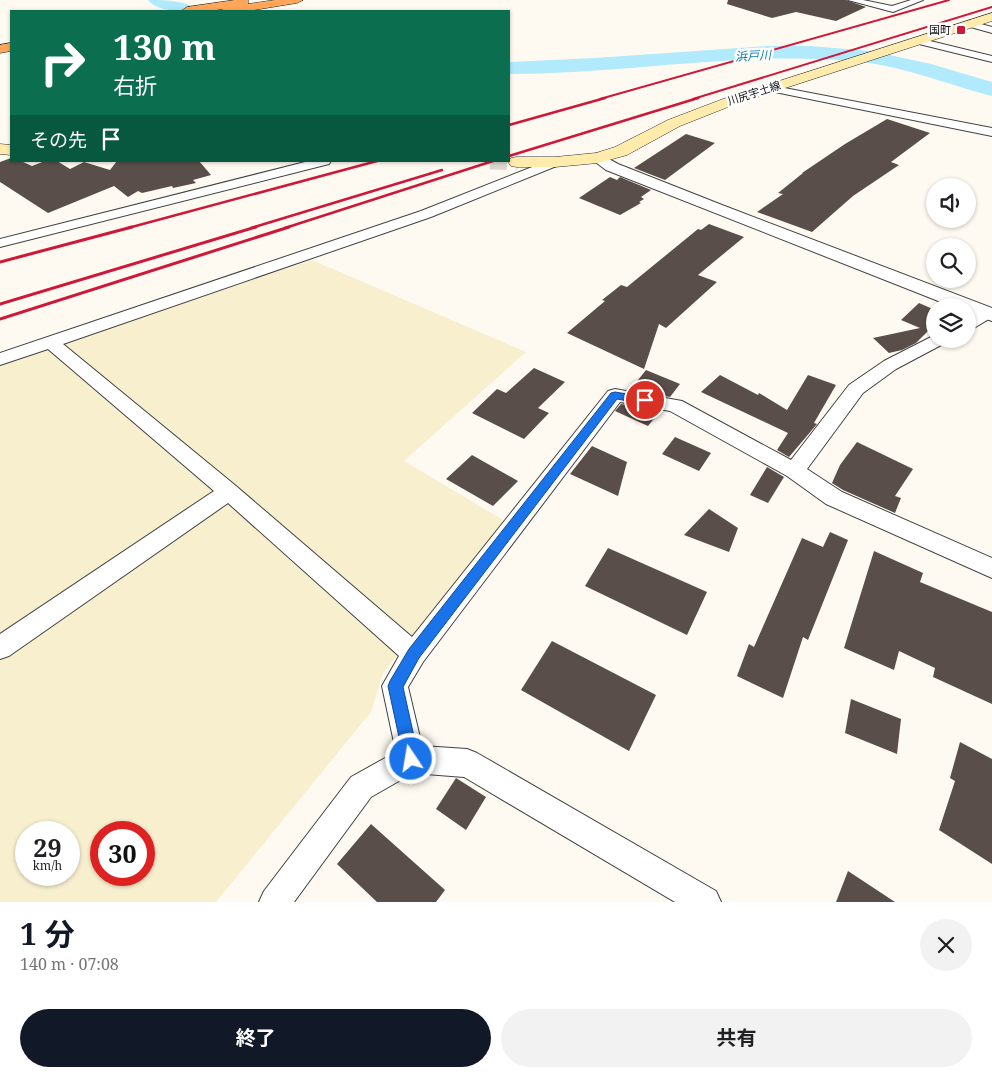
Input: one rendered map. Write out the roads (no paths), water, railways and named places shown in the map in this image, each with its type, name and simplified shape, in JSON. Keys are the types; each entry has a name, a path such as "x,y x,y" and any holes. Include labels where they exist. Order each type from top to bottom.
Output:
{"highway":[{"path":"193,10 255,0"},
{"path":"233,10 297,0"}],"main road":[{"name":"川尻宇土線","path":"517,162 556,162 598,158 621,151 695,114 992,17"}],"street":[{"path":"852,0 892,9 919,0"},
{"path":"970,24 992,30"},
{"path":"915,42 992,59"},
{"path":"773,87 992,132"},
{"path":"598,158 612,167 716,209 990,314"},
{"path":"0,243 320,162"},
{"path":"0,359 426,214 556,162"},
{"path":"976,320 990,314"},
{"path":"50,342 228,492 414,654"},
{"path":"794,471 856,389 890,365 926,346"},
{"path":"411,759 395,686 414,654 615,395 675,405 794,471 834,498 992,568"},
{"path":"0,648 228,492"},
{"path":"275,902 361,787 411,759 467,763 705,902"}],"waterway":[{"name":"浜戸川","path":"157,0 186,10"},
{"name":"浜戸川","path":"510,68 595,65 724,55 810,52 888,60 923,68 992,89"}],"tunnel":[{"path":"510,162 517,162"}],"railway":[{"path":"600,99 949,0"},
{"path":"693,99 992,7"},
{"path":"510,125 605,98"},
{"path":"510,156 698,98"},
{"path":"128,228 373,162"},
{"path":"285,228 490,162"},
{"path":"251,228 442,170"},
{"path":"0,262 132,227"},
{"path":"0,304 256,227"},
{"path":"0,319 289,227"}],"place":[{"name":"国町","path":"961,30"}]}
